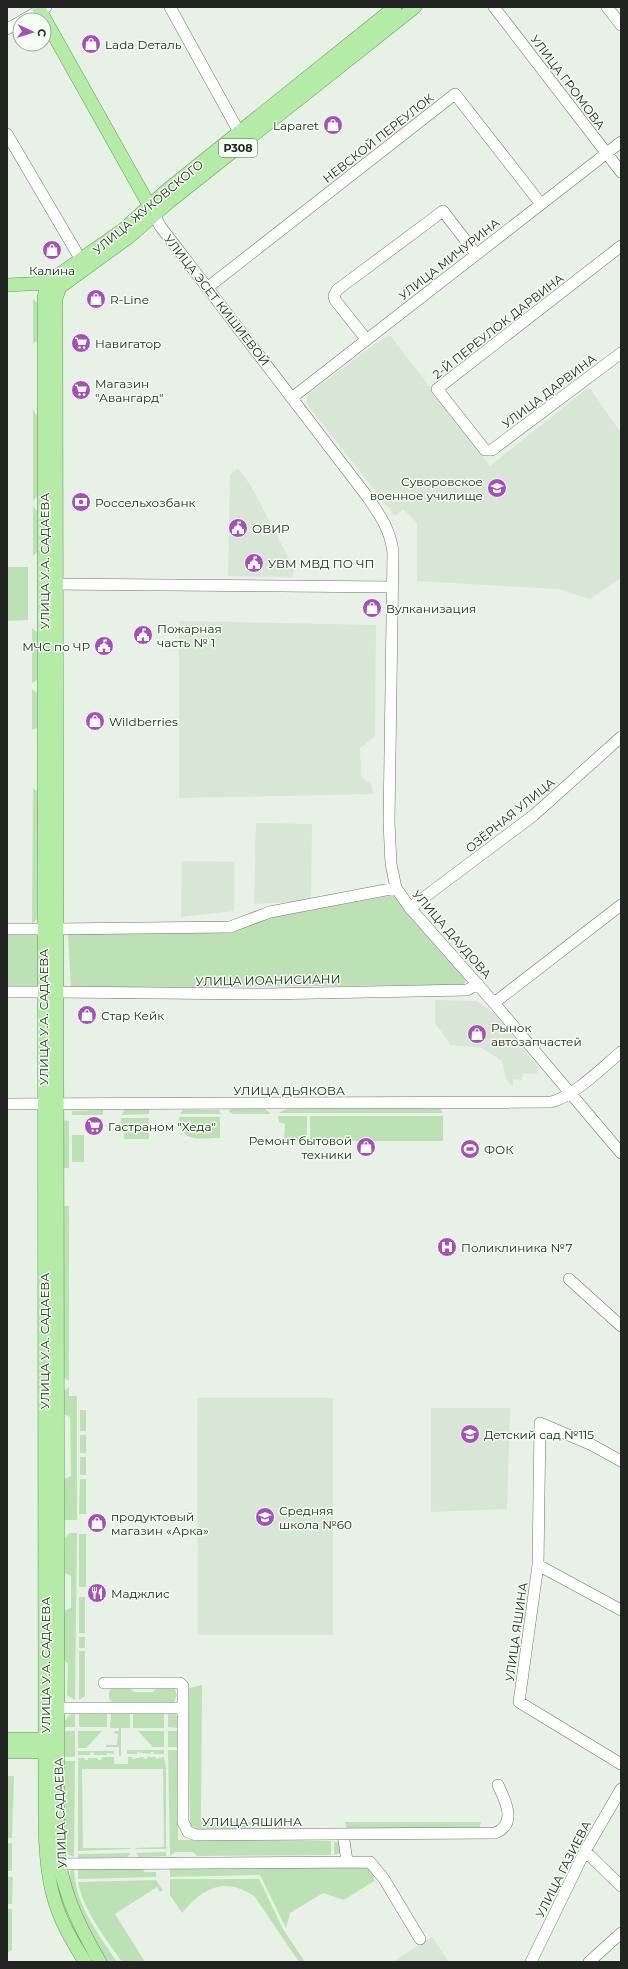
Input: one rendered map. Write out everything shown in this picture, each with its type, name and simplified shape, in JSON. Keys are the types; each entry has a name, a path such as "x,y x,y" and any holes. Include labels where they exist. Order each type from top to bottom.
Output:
{"main road":[{"name":"УЛИЦА ЖУКОВСКОГО","path":"47,283 152,210 239,132 396,7"},
{"name":"P308","path":"60,287 100,259 152,210 169,202 415,7"},
{"name":"УЛИЦА ЭСЕТ КИШИЕВОЙ","path":"41,8 152,210"},
{"path":"7,285 47,283 60,287"},
{"name":"УЛИЦА У.А. САДАЕВА","path":"47,283 44,298 50,584"},
{"name":"УЛИЦА У.А. САДАЕВА","path":"52,1745 58,1708 57,992 50,929 50,584 56,298 60,287"},
{"name":"УЛИЦА У.А. САДАЕВА","path":"50,929 43,992 43,1104 52,1745"},
{"path":"7,1739 52,1745"},
{"path":"7,1752 52,1745"},
{"name":"УЛИЦА САДАЕВА","path":"52,1745 45,1828 53,1864 81,1930 100,1962"},
{"name":"УЛИЦА САДАЕВА","path":"53,1864 53,1896 70,1937 85,1962"}],"street":[{"path":"170,7 239,132"},
{"name":"УЛИЦА ГРОМОВА","path":"494,7 621,172"},
{"path":"607,7 621,25"},
{"name":"НЕВСКОЙ ПЕРЕУЛОК","path":"207,288 455,94 541,204"},
{"path":"7,134 82,260"},
{"name":"УЛИЦА МИЧУРИНА","path":"293,397 621,142"},
{"name":"УЛИЦА ЭСЕТ КИШИЕВОЙ","path":"152,210 160,226 293,397 366,494 386,525 391,537 393,552 392,587"},
{"path":"366,339 335,300 334,296 337,290 443,211 476,254"},
{"name":"2-Й ПЕРЕУЛОК ДАРВИНА","path":"492,450 485,450 437,389 621,246"},
{"name":"УЛИЦА ДАРВИНА","path":"492,450 621,353"},
{"path":"50,584 392,587"},
{"name":"УЛИЦА ДАУДОВА","path":"392,587 389,822 391,864 396,888 410,908 478,984 569,1094 621,1153"},
{"name":"ОЗЁРНАЯ УЛИЦА","path":"410,908 534,815 621,737"},
{"path":"7,929 230,927 270,912 396,888"},
{"path":"494,1003 621,905"},
{"name":"УЛИЦА ИОАНИСИАНИ","path":"57,992 268,994 467,990 478,984"},
{"path":"7,992 43,992"},
{"name":"УЛИЦА ДЬЯКОВА","path":"7,1104 551,1102 560,1100 569,1094 621,1052"},
{"path":"569,1279 621,1326"},
{"name":"УЛИЦА ЯШИНА","path":"621,1461 592,1445 540,1423 538,1565 519,1702 621,1764"},
{"path":"538,1565 621,1610"},
{"path":"58,1708 183,1708 183,1686 180,1683 104,1683"},
{"name":"УЛИЦА ЯШИНА","path":"183,1708 183,1822 188,1832 196,1835 495,1832 504,1828 509,1816 506,1803 498,1785"},
{"name":"УЛИЦА ГАЗИЕВА","path":"530,1962 585,1851 621,1790"},
{"path":"343,1834 347,1861"},
{"path":"585,1851 621,1886"},
{"path":"53,1864 370,1862 384,1879 420,1939"},
{"path":"589,1962 621,1933"}],"shaded area":[{"name":"Суворовское военное училище","path":"390,335 490,466 589,387 621,433 621,578 590,599 559,589 417,581 417,523 403,509 395,516 306,403 308,394 376,343"},
{"path":"238,468 251,486 294,568 293,577 228,576 230,475"},
{"path":"179,621 376,625 375,736 360,748 361,777 372,785 373,794 179,798"},
{"path":"256,823 312,824 311,901 254,904"},
{"path":"182,861 234,862 234,911 181,917"},
{"name":"Рынок автозапчастей","path":"435,1000 477,1001 495,1014 538,1067 537,1074 523,1073 522,1080 513,1079 513,1087 506,1079 502,1061 482,1048 451,1045 435,1023"},
{"name":"Средняя школа №60","path":"197,1398 333,1398 333,1635 198,1635"},
{"name":"Детский сад №115","path":"431,1408 510,1408 507,1509 431,1512"},
{"path":"432,1937 449,1962 392,1962"}],"green space":[{"path":"33,299 37,303 37,341 33,343"},
{"path":"33,410 37,416 37,497 33,501"},
{"path":"33,506 37,511 37,552 33,556"},
{"path":"7,567 28,567 28,620 7,621"},
{"path":"32,628 37,632 37,680 32,683"},
{"path":"32,689 37,693 37,728 32,730"},
{"path":"33,788 38,792 37,919 32,924"},
{"path":"394,895 465,977 466,980 463,985 71,988 68,934 232,932 269,918"},
{"path":"7,932 38,932 38,989 7,989"},
{"path":"149,1109 149,1114 122,1115 124,1110"},
{"path":"232,1109 265,1109 271,1114 233,1114 228,1111"},
{"path":"286,1109 440,1109 443,1113 278,1113"},
{"path":"103,1110 103,1115 72,1115 72,1111"},
{"path":"183,1110 219,1110 221,1114 180,1114"},
{"path":"278,1116 307,1116 307,1141 284,1141 285,1124 279,1122"},
{"path":"310,1116 443,1116 443,1141 310,1141"},
{"path":"179,1117 220,1117 220,1138 192,1138 187,1136 180,1126"},
{"path":"121,1118 149,1118 149,1139 124,1139 124,1126 121,1126"},
{"path":"63,1120 69,1121 69,1168 63,1168"},
{"path":"72,1135 84,1135 84,1162 72,1162"},
{"path":"64,1206 69,1206 69,1381 63,1377"},
{"path":"69,1387 69,1396 77,1396 77,1520 64,1520 64,1479 71,1476 70,1417 64,1414 64,1391"},
{"path":"80,1410 86,1410 86,1431 80,1431"},
{"path":"80,1435 86,1435 86,1453 80,1453"},
{"path":"80,1457 86,1457 86,1475 80,1475"},
{"path":"80,1479 86,1479 86,1514 79,1514"},
{"path":"70,1533 77,1533 75,1700 67,1695 68,1663 64,1661 64,1611 71,1608 71,1576 65,1573 65,1538"},
{"path":"79,1534 86,1534 86,1587 79,1587"},
{"path":"79,1597 85,1597 85,1633 79,1633"},
{"path":"79,1637 85,1637 85,1648 79,1648"},
{"path":"79,1651 85,1651 85,1696 79,1700"},
{"path":"202,1685 201,1822 286,1822 283,1830 280,1830 277,1825 252,1825 249,1830 194,1830 190,1827 188,1691 190,1688"},
{"path":"112,1688 129,1688 134,1692 153,1692 157,1688 174,1688 177,1695 174,1702 112,1702 109,1699 109,1691"},
{"path":"75,1714 75,1727 65,1727 65,1721 69,1715"},
{"path":"79,1714 107,1714 107,1727 79,1727"},
{"path":"111,1714 130,1714 130,1728 121,1728 121,1756 119,1756 119,1747 106,1747 106,1745 117,1745 118,1734 115,1734 114,1731 119,1731 119,1728 110,1728"},
{"path":"133,1714 164,1714 164,1728 133,1728"},
{"path":"168,1714 175,1714 178,1717 178,1728 168,1727"},
{"path":"65,1731 75,1731 75,1757 65,1757"},
{"path":"78,1731 102,1731 86,1748 78,1748"},
{"path":"138,1731 164,1731 164,1747 153,1747"},
{"path":"168,1731 178,1731 178,1747 168,1747"},
{"path":"127,1750 164,1750 164,1754 154,1754 154,1752 151,1752 150,1754 137,1752 137,1754 127,1754"},
{"path":"168,1750 178,1750 178,1840 331,1841 331,1855 197,1856 193,1852 175,1852 170,1856"},
{"path":"78,1751 114,1751 114,1754 107,1753 107,1755 94,1755 93,1752 90,1753 90,1755 78,1755"},
{"path":"102,1757 114,1757 114,1764 128,1764 128,1757 132,1757 132,1759 144,1757 144,1759 147,1759 148,1757 156,1757 156,1759 164,1757 166,1768 166,1849 136,1849 164,1847 163,1769 82,1769 83,1848 131,1849 78,1851 78,1758 88,1760 88,1758 98,1758 98,1760 101,1760"},
{"path":"65,1761 75,1761 74,1857 69,1855 65,1849"},
{"path":"7,1776 14,1776 12,1838 7,1838"},
{"path":"345,1822 481,1822 479,1830 347,1830"},
{"path":"334,1841 340,1844 340,1853 334,1855"},
{"path":"7,1843 12,1843 12,1871 7,1871"},
{"path":"166,1852 166,1856 139,1857 136,1853"},
{"path":"131,1853 127,1857 78,1858 78,1854"},
{"path":"367,1866 374,1875 374,1881 344,1900 323,1893 290,1913 286,1928 260,1875 170,1877 170,1867"},
{"path":"141,1868 145,1872 156,1872 156,1877 78,1879 78,1869"},
{"path":"74,1869 78,1895 83,1907 95,1929 117,1962 106,1962 82,1918 70,1882 70,1871"},
{"path":"7,1877 13,1877 12,1904 7,1904"},
{"path":"170,1879 259,1879 283,1929 305,1962 299,1962 255,1897 234,1887 216,1887 198,1897 182,1913 170,1895"},
{"path":"156,1880 163,1890 160,1892 157,1887 115,1914 145,1962 122,1962 90,1914 78,1882"},
{"path":"7,1909 12,1909 12,1950 7,1953"}],"place":[{"name":"Lada Dеталь","path":"91,44"},
{"name":"Laparet","path":"333,125"},
{"name":"Калина","path":"52,250"},
{"name":"R-Line","path":"96,299"},
{"name":"Навигатор","path":"81,343"},
{"name":"Магазин \"Авангард\"","path":"81,390"},
{"name":"Суворовское военное училище","path":"497,488"},
{"name":"Россельхозбанк","path":"81,502"},
{"name":"ОВИР","path":"238,528"},
{"name":"УВМ МВД ПО ЧП","path":"254,563"},
{"name":"Вулканизация","path":"372,608"},
{"name":"Пожарная часть № 1","path":"143,635"},
{"name":"МЧС по ЧР","path":"104,646"},
{"name":"Wildberries","path":"95,721"},
{"name":"Стар Кейк","path":"87,1015"},
{"name":"Рынок автозапчастей","path":"477,1034"},
{"name":"Гастраном \"Хеда\"","path":"94,1126"},
{"name":"Ремонт бытовой техники","path":"366,1147"},
{"name":"ФОК","path":"470,1149"},
{"name":"Поликлиника №7","path":"447,1247"},
{"name":"Детский сад №115","path":"470,1434"},
{"name":"Средняя школа №60","path":"265,1517"},
{"name":"продуктовый магазин «Арка»","path":"97,1523"},
{"name":"Маджлис","path":"97,1593"}]}
